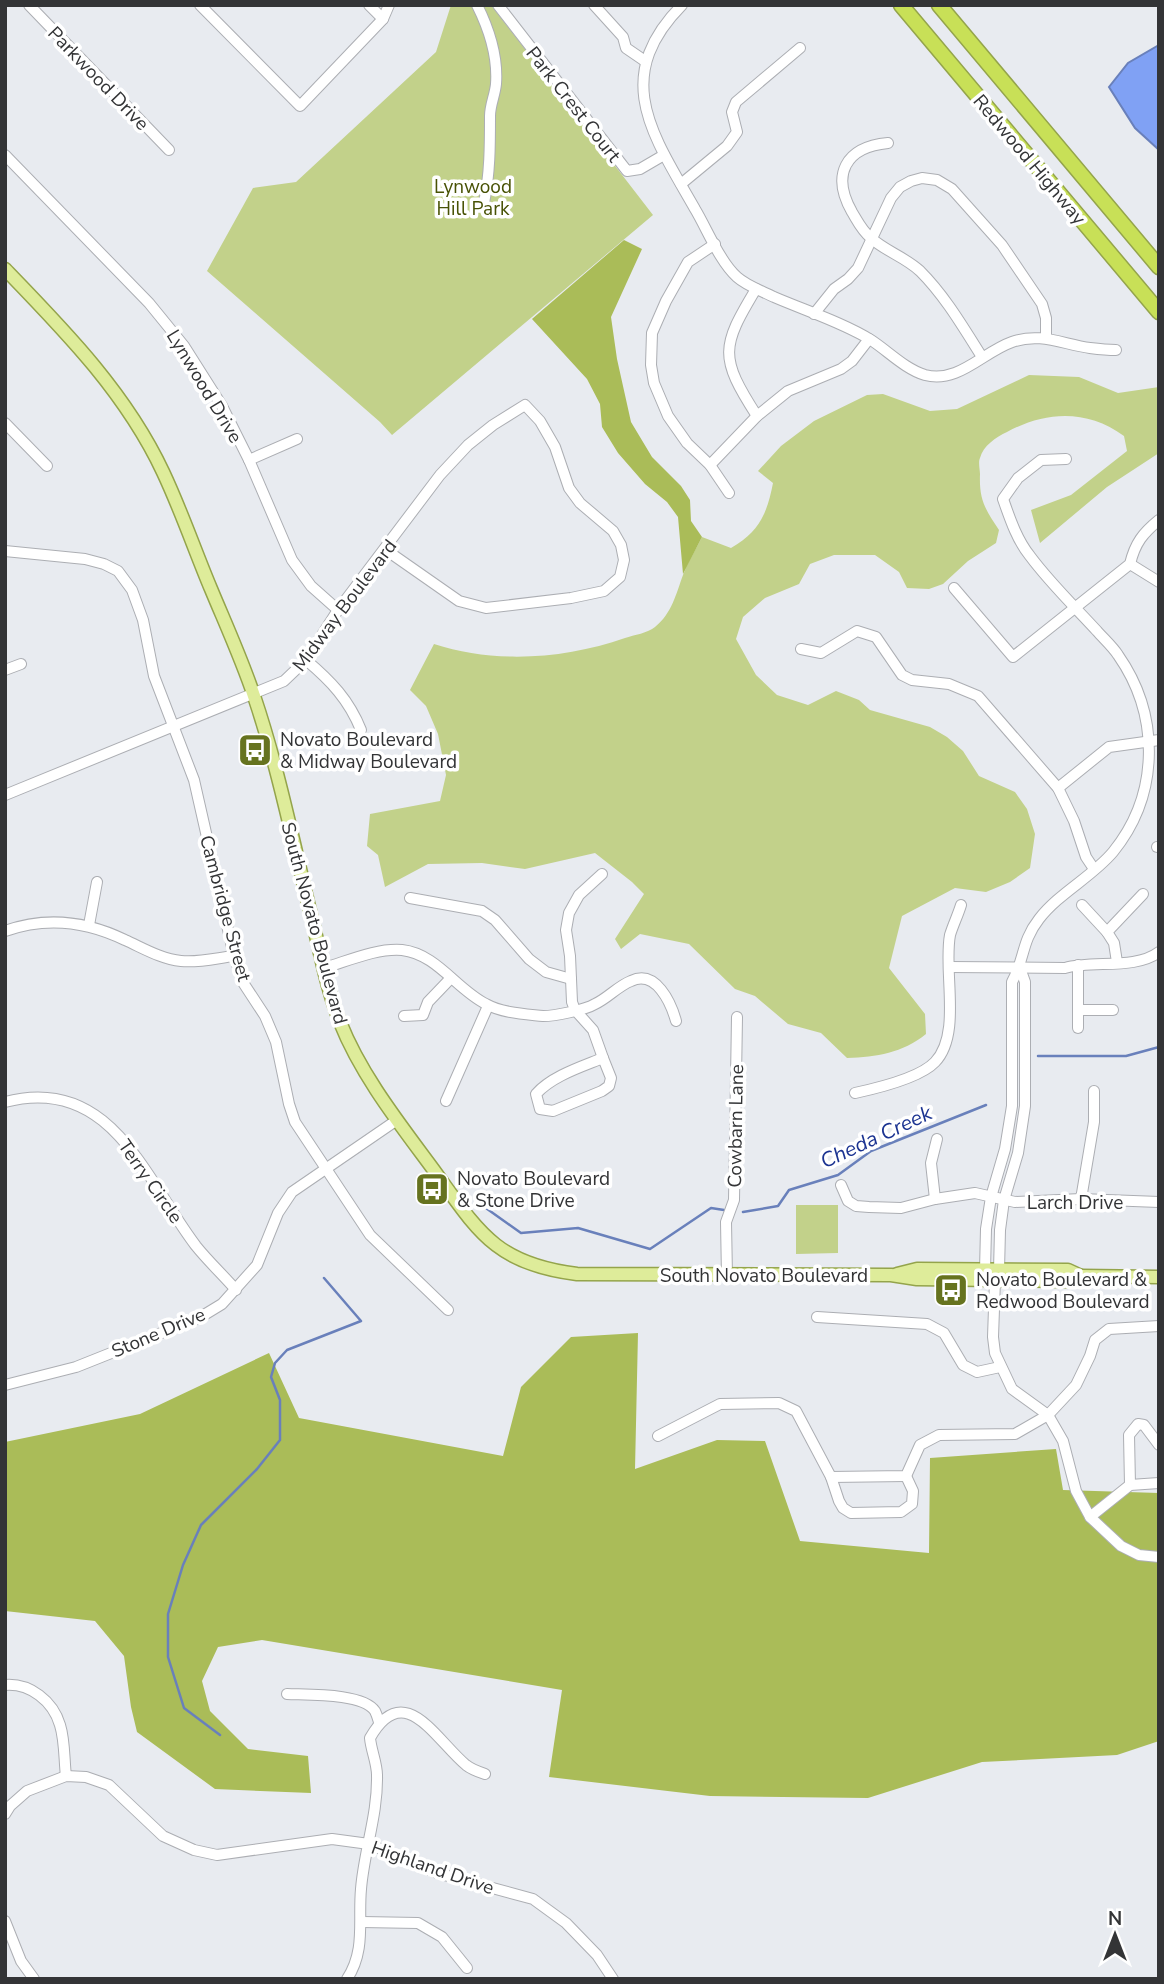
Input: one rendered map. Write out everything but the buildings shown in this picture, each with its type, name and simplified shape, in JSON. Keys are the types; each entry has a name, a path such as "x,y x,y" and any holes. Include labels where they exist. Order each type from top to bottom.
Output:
{"highway":[{"name":"Redwood Highway","path":"901,5 1159,312"},
{"name":"Redwood Highway","path":"939,5 1159,267"},
{"path":"1103,201 1159,260"}],"main road":[{"name":"South Novato Boulevard","path":"5,269 78,345 131,414 163,472 254,694 340,1023 357,1057 397,1120 484,1236 509,1256 532,1266 577,1275 891,1275 918,1279 997,1275 1068,1281 1081,1276 1159,1277"},
{"name":"South Novato Boulevard","path":"891,1275 917,1269 985,1270 997,1275"}],"street":[{"name":"Parkwood Drive","path":"29,5 169,150"},
{"path":"200,5 300,106 383,19 389,5"},
{"path":"369,5 383,19"},
{"name":"Park Crest Court","path":"477,5 494,50 496,84 490,113 490,164 484,203"},
{"name":"Park Crest Court","path":"498,5 627,171 640,169 664,155"},
{"path":"594,5 623,37 626,48 645,61"},
{"path":"682,5 653,40 645,61 643,97 650,123 664,155 736,277 869,339 908,366 928,375 950,375 1011,342 1046,337 1090,348 1116,350"},
{"path":"681,184 727,146 737,132 732,112 736,102 800,48"},
{"path":"888,143 872,144 851,157 844,167 841,181 844,197 862,229 873,240 919,270 944,299 982,358"},
{"name":"Lynwood Drive","path":"5,155 167,324 202,373 249,460 292,560 311,586 338,611"},
{"path":"814,314 834,289 858,268 891,198 900,187 922,178 937,180 952,189 1002,245 1042,304 1046,318 1046,337"},
{"path":"715,244 688,262 652,333 651,349 654,383 668,415 687,443 710,465 729,493"},
{"path":"757,289 734,326 729,342 732,372 739,389 757,416"},
{"path":"710,465 757,416 788,391 841,369 852,361 869,339"},
{"name":"Midway Boulevard","path":"5,795 284,681 306,660 338,611 440,475 468,445 525,405 540,421 555,447 569,488 580,503 613,531 621,545 624,560 620,577 604,591 571,598 486,608 459,601 386,550"},
{"path":"5,424 47,466"},
{"path":"249,460 297,439"},
{"path":"985,1270 986,1229 991,1197 1012,1106 1012,982 1020,968 1023,946 1029,932 1041,917 1112,853 1127,832 1146,788 1154,740 1142,700 1118,655 1029,555 1014,530 1003,499 1018,478 1041,460 1066,459"},
{"path":"954,588 1013,657 1129,564 1133,549 1142,535 1159,520"},
{"name":"Cambridge Street","path":"5,551 85,559 104,564 124,576 143,620 152,667 194,780 234,956 244,984 265,1016 276,1042 295,1122 370,1236 448,1310"},
{"path":"1129,564 1159,582"},
{"path":"801,649 821,653 857,631 876,637 902,675 912,680 949,684 978,696 1058,788 1074,821 1086,857 1094,869"},
{"path":"306,660 330,681 352,709 361,730"},
{"path":"5,670 21,664"},
{"path":"1058,788 1109,747 1154,740"},
{"path":"602,874 579,895 569,913 566,930 572,1002 575,1010 593,1030 611,1079 609,1086 602,1091 553,1111 540,1109 536,1094 541,1088 603,1058"},
{"path":"89,925 97,882"},
{"path":"1108,932 1143,894"},
{"path":"410,898 482,911 495,920 529,959 546,972 571,979"},
{"path":"855,1093 918,1073 934,1064 942,1054 948,1033 950,936 961,905"},
{"path":"1082,905 1108,932 1114,943 1117,962"},
{"path":"5,931 32,923 89,925 156,954 180,961 234,956"},
{"path":"324,968 381,951 413,952 429,960 488,1006 523,1014 550,1016 594,1005 640,978 652,981 662,990 672,1006 676,1021"},
{"path":"949,967 1065,968 1136,962 1150,959 1159,953"},
{"path":"1078,965 1078,1028"},
{"path":"1020,968 1025,982 1025,1107 1018,1153 1004,1200 1000,1230 993,1337 1000,1367 1013,1389 1048,1415 1063,1441 1076,1491 1090,1517 1121,1546 1139,1555 1159,1557"},
{"path":"404,1016 423,1014 428,1002 451,978"},
{"path":"446,1101 488,1006"},
{"path":"1078,1010 1113,1010"},
{"name":"Cowbarn Lane","path":"727,1276 726,1222 734,1200 737,1017"},
{"path":"1081,1199 1094,1122 1094,1091"},
{"name":"Terry Circle","path":"5,1102 25,1097 62,1100 85,1109 107,1123 124,1140 197,1246 236,1290"},
{"name":"Stone Drive","path":"5,1385 76,1367 199,1318 222,1304 257,1265 278,1213 292,1192 397,1120"},
{"path":"935,1199 931,1163 937,1139"},
{"name":"Larch Drive","path":"841,1185 848,1202 856,1206 901,1208 975,1193 1025,1202 1081,1199 1159,1202"},
{"path":"817,1317 927,1324 944,1334 963,1364 977,1372 1000,1367"},
{"path":"658,1436 720,1404 779,1403 796,1411 831,1477 843,1508 851,1513 901,1511 912,1504 913,1491 906,1476 920,1445 939,1435 1015,1434 1048,1415 1076,1385 1095,1340 1109,1329 1159,1326"},
{"path":"1130,1485 1131,1430 1138,1424 1144,1425 1159,1445"},
{"path":"831,1477 906,1476"},
{"path":"1090,1517 1130,1485 1159,1483"},
{"path":"5,1685 18,1684 44,1698 60,1724 66,1776 27,1791 5,1814"},
{"path":"287,1694 336,1697 361,1702 374,1710 379,1722"},
{"path":"348,1979 360,1949 361,1889 377,1793 377,1771 370,1738 379,1722 389,1714 405,1712 418,1717 467,1766 485,1774"},
{"name":"Highland Drive","path":"66,1776 86,1777 108,1785 163,1836 194,1850 217,1855 332,1839 369,1844 437,1873 533,1899 566,1923 597,1955 613,1979"},
{"path":"5,1921 21,1961 34,1979"},
{"path":"362,1922 418,1923 442,1937 467,1968"}],"green space":[{"name":"Lynwood Hill Park","path":"451,5 491,5 653,215 392,435 207,271 253,188 296,182 436,52"},
{"path":"624,240 642,249 611,317 617,359 631,422 652,457 681,486 690,500 691,521 702,537 683,574 678,517 667,502 645,484 618,453 602,427 600,404 587,379 532,319"},
{"path":"1029,375 1079,377 1118,393 1159,387 1159,453 1107,487 1040,543 1031,510 1071,495 1127,451 1124,436 1110,427 1081,417 1051,417 1022,425 990,442 979,460 982,498 999,530 996,543 968,561 943,584 929,589 907,588 899,572 875,555 834,555 810,564 799,584 765,598 743,617 736,639 756,675 777,695 808,705 836,691 859,700 870,710 930,727 963,751 979,776 1015,792 1027,809 1035,834 1030,868 1010,882 986,892 955,888 902,916 889,968 925,1014 926,1034 908,1046 889,1053 847,1058 821,1033 788,1024 755,996 735,989 689,944 640,934 621,949 615,939 644,894 595,853 525,869 482,863 428,864 385,887 378,855 367,846 370,814 440,801 446,775 438,734 426,706 410,690 434,644 481,654 530,656 578,651 649,631 661,622 669,609 702,537 731,548 755,529 768,504 773,483 758,471 781,446 814,421 867,395 883,394 930,411 957,409"},
{"path":"796,1205 838,1205 838,1253 796,1254"},
{"path":"638,1333 635,1469 717,1440 765,1441 800,1541 929,1553 930,1458 1056,1449 1063,1490 1159,1493 1159,1741 1117,1755 982,1762 868,1798 710,1796 549,1777 562,1690 262,1640 218,1647 202,1681 210,1711 248,1749 308,1756 311,1793 215,1789 137,1732 124,1656 95,1621 5,1611 5,1442 140,1414 269,1353 299,1418 503,1456 521,1387 571,1337"}],"water":[{"path":"1159,45 1159,150 1135,128 1109,87 1128,63"}],"waterway":[{"name":"Cheda Creek","path":"1038,1056 1126,1056 1159,1047"},
{"name":"Cheda Creek","path":"743,1212 778,1206 789,1190 838,1175 871,1151 986,1105"},
{"name":"Cheda Creek","path":"483,1206 521,1233 578,1228 650,1249 711,1208 724,1210"},
{"name":"Cheda Creek","path":"220,1735 184,1708 168,1657 168,1614 183,1565 201,1525 257,1469 280,1440 280,1400 271,1377 275,1363 287,1350 361,1321 324,1278"}],"place":[{"name":"Novato Boulevard & Midway Boulevard","path":"255,750"},
{"name":"Novato Boulevard & Stone Drive","path":"432,1189"},
{"name":"Novato Boulevard & Redwood Boulevard","path":"951,1290"}]}
